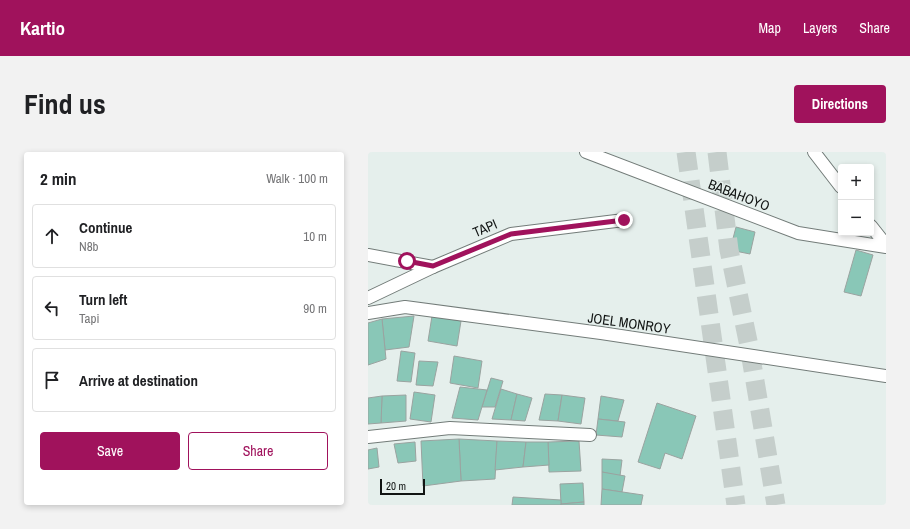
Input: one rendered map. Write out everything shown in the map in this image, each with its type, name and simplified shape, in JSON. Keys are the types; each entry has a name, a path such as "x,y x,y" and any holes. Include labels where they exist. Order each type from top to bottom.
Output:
{"street":[{"name":"BABAHOYO","path":"586,152 798,233 886,246"},
{"path":"814,152 838,183"},
{"name":"TAPI","path":"368,298 433,266 511,234 624,220"},
{"path":"874,230 886,246"},
{"path":"368,255 433,266"},
{"name":"JOEL MONROY","path":"368,313 405,307 609,335 886,376"},
{"path":"368,437 450,428 590,435"}],"building":[{"path":"736,227 755,232 750,254 730,250"},
{"path":"856,250 873,255 861,296 844,292"},
{"path":"414,316 409,347 385,350 382,319"},
{"path":"432,316 461,321 457,346 428,341"},
{"path":"382,319 386,359 368,365 368,323"},
{"path":"401,351 415,353 411,382 397,381"},
{"path":"454,356 482,361 478,388 450,383"},
{"path":"419,361 438,362 433,386 416,385"},
{"path":"491,378 503,381 495,407 482,407"},
{"path":"460,387 487,390 478,420 452,418"},
{"path":"501,389 517,394 511,420 492,419"},
{"path":"414,392 435,395 431,422 410,419"},
{"path":"517,394 532,398 525,421 511,420"},
{"path":"545,394 562,395 558,421 539,420"},
{"path":"406,395 406,421 381,423 382,396"},
{"path":"562,395 585,398 581,424 558,421"},
{"path":"382,396 381,423 368,424 368,398"},
{"path":"601,396 624,400 618,421 598,419"},
{"path":"657,403 696,416 682,459 665,453 660,469 638,462"},
{"path":"598,419 625,422 622,437 596,435"},
{"path":"459,439 497,441 495,479 461,481"},
{"path":"459,439 461,481 423,486 421,441"},
{"path":"497,441 526,442 523,467 495,470"},
{"path":"579,441 581,471 549,472 548,442"},
{"path":"415,442 416,461 398,463 394,444"},
{"path":"526,442 548,442 549,465 523,467"},
{"path":"377,448 379,467 368,469 368,450"},
{"path":"602,459 622,460 620,476 602,472"},
{"path":"602,472 625,476 622,492 602,489"},
{"path":"583,483 584,502 561,504 560,484"},
{"path":"602,489 643,495 641,505 601,505"},
{"path":"513,497 561,500 561,505 512,505"},
{"path":"584,502 584,505 561,505 561,504"}],"tunnel":[{"path":"686,152 736,505"},
{"path":"717,152 729,250 749,346 776,505"}],"route":[{"path":"407,261 433,266 511,234 624,220"}]}
